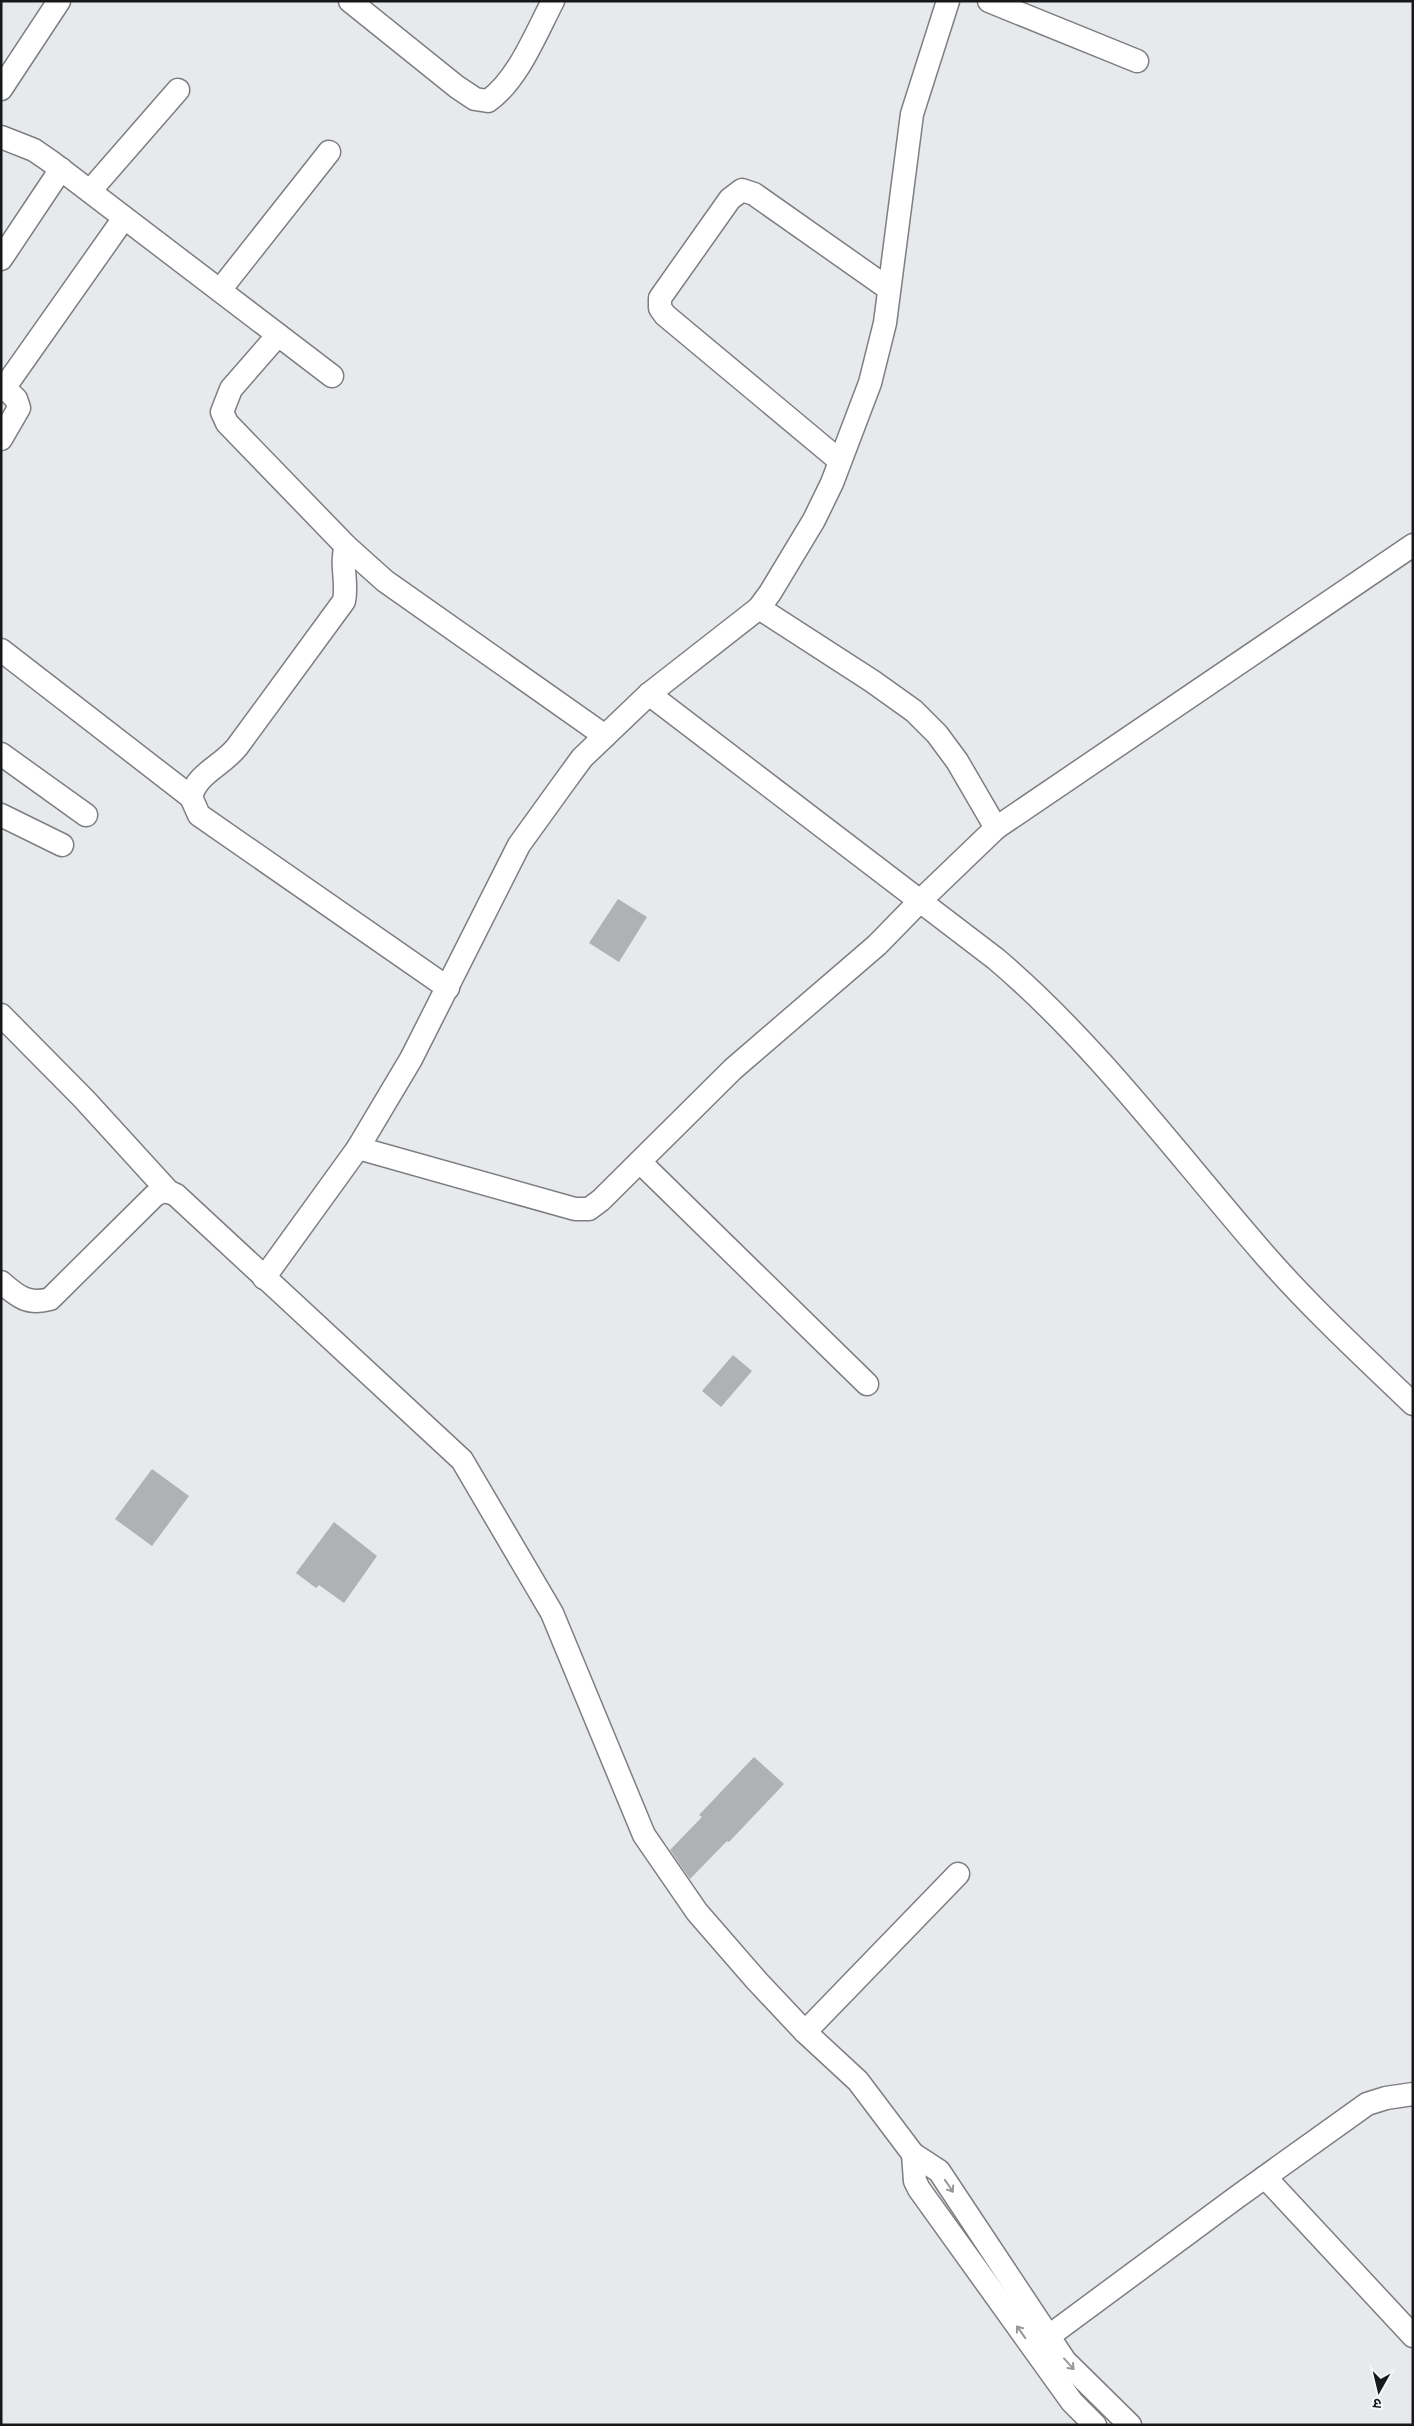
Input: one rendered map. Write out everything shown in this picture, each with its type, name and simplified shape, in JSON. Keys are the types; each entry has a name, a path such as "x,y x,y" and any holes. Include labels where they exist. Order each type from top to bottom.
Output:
{"street":[{"path":"1,89 59,1"},
{"path":"350,1 457,87 475,99 488,100 498,93 510,80 553,1"},
{"path":"264,1278 358,1148 411,1059 520,844 582,758 649,694 758,608 814,520 840,461 870,383 885,323 912,114 948,1"},
{"path":"990,1 1138,61"},
{"path":"90,191 178,90"},
{"path":"1,137 34,150 62,169 332,376"},
{"path":"220,290 329,152"},
{"path":"1,259 62,169"},
{"path":"840,461 665,315 660,308 660,298 730,199 742,190 754,194 889,289"},
{"path":"1,439 19,408 16,399 6,389 4,382 124,218"},
{"path":"278,335 231,389 222,412 227,423 346,546 385,581 605,736"},
{"path":"358,1148 575,1209 588,1209 601,1200 733,1069 878,945 920,901 996,828 1413,544"},
{"path":"191,797 193,788 200,777 228,758 237,747 344,600 346,593 342,556 346,546"},
{"path":"758,608 872,681 914,711 937,734 958,761 996,828"},
{"path":"1,650 191,797 199,814 448,988"},
{"path":"649,694 996,959 1054,1011 1089,1047 1300,1294 1413,1404"},
{"path":"1,754 86,815"},
{"path":"1,815 62,845"},
{"path":"1,1015 84,1099 168,1191 176,1195 462,1460 552,1613 644,1835 697,1912 804,2032 858,2081 913,2154 939,2171 1065,2361 1130,2425"},
{"path":"640,1162 867,1384"},
{"path":"1,1282 25,1301 37,1302 50,1299 154,1196 160,1192 168,1191"},
{"path":"804,2032 958,1874"},
{"path":"1049,2336 1367,2104 1386,2098 1413,2094"},
{"path":"913,2154 915,2182 919,2189 1072,2402 1094,2425"},
{"path":"1265,2177 1413,2336"}],"building":[{"path":"618,899 647,917 619,962 589,943"},
{"path":"733,1355 752,1371 721,1407 702,1391"},
{"path":"152,1469 189,1496 152,1546 115,1519"},
{"path":"334,1522 377,1556 344,1603 319,1585 316,1588 296,1573"},
{"path":"754,1757 784,1784 729,1842 727,1841 690,1879 670,1850 702,1817 699,1815"}]}
